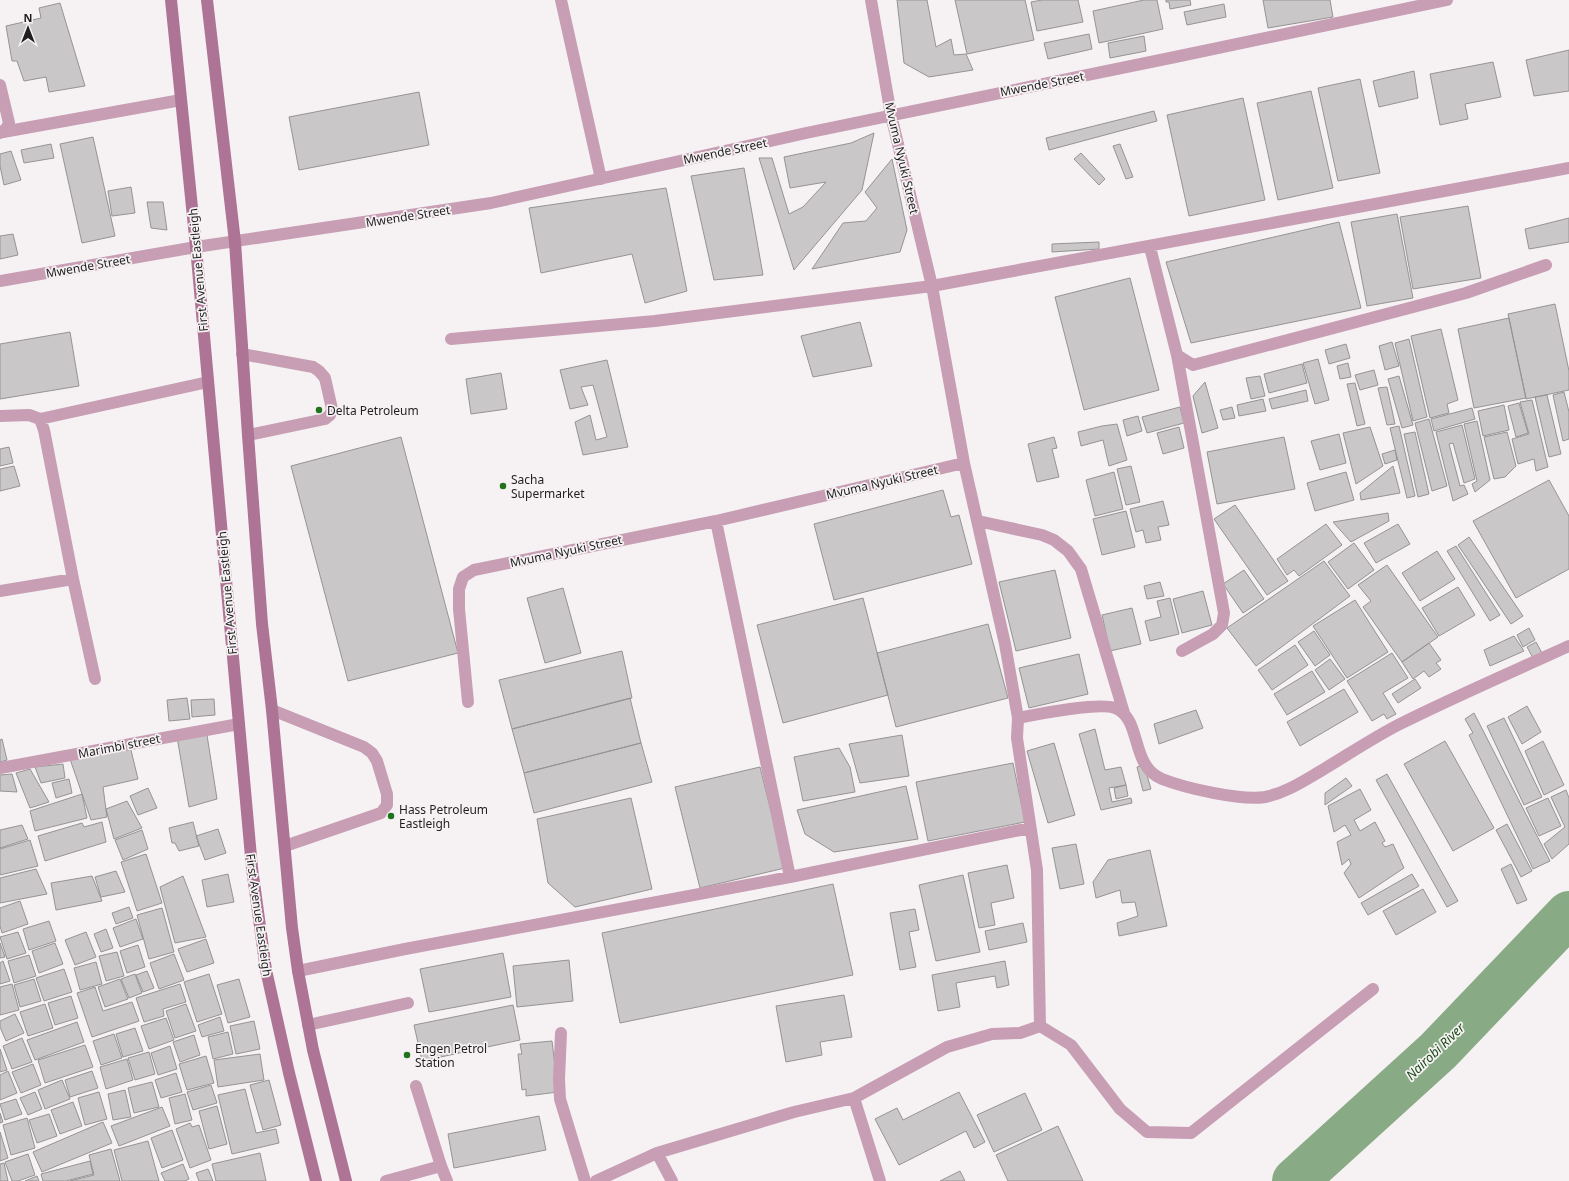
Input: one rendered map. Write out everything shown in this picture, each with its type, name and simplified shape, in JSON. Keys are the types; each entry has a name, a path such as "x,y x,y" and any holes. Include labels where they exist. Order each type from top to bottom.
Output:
{"main road":[{"name":"First Avenue Eastleigh","path":"171,0 196,247 252,868 266,970 289,1073 316,1181"},
{"path":"207,0 235,242 262,624 272,710 292,928 298,971 313,1050 346,1181"}],"street":[{"path":"561,0 601,178"},
{"name":"Mvuma Nyuki Street","path":"468,702 459,609 459,589 463,577 474,570 716,520 964,463 932,286 891,115 871,0"},
{"name":"Mwende Street","path":"0,281 196,247 491,203 891,115 1160,61 1447,0"},
{"path":"0,85 9,123 6,129 1,132"},
{"path":"1,132 181,100"},
{"path":"450,339 655,320 932,286 1150,247 1569,168"},
{"path":"1150,247 1177,355 1224,614 1222,625 1213,634 1182,651"},
{"path":"1177,355 1193,365 1466,293 1546,265"},
{"path":"242,354 313,367 325,378 332,409 330,415 325,420 248,435"},
{"path":"0,416 30,415 40,420 208,382"},
{"path":"40,420 44,430 73,578 95,679"},
{"path":"964,463 1005,644 1018,718 1017,738 1037,870 1040,1026"},
{"path":"716,520 790,877"},
{"path":"978,521 1042,536 1054,540 1068,551 1081,569 1124,713 1132,726 1140,756 1147,768 1161,778 1208,792 1244,797 1264,797 1293,788 1398,725 1568,646"},
{"path":"0,591 73,578"},
{"path":"1018,718 1102,706 1114,708 1124,713"},
{"path":"272,710 364,747 372,753 377,761 387,794 387,804 381,813 285,846"},
{"name":"Marimbi street","path":"0,768 239,724"},
{"path":"298,971 405,949 790,877 1030,828"},
{"path":"1040,1026 1071,1045 1120,1109 1147,1132 1191,1133 1373,989"},
{"path":"308,1025 408,1003"},
{"path":"596,1181 657,1153 794,1112 854,1098 947,1047 992,1034 1020,1033 1040,1026"},
{"path":"561,1033 559,1079 560,1099 585,1181"},
{"path":"416,1086 447,1181"},
{"path":"854,1098 880,1181"},
{"path":"657,1153 672,1181"},
{"path":"386,1181 441,1166"}],"building":[{"path":"897,0 927,0 936,47 951,39 954,55 966,54 973,70 929,77 904,63"},
{"path":"955,0 1025,0 1034,40 967,54"},
{"path":"1042,0 1078,0 1083,22 1037,31 1031,2"},
{"path":"1144,0 1157,0 1163,29 1099,43 1093,11"},
{"path":"1166,0 1190,0 1191,5 1170,9 1169,2 1166,2"},
{"path":"1263,0 1330,0 1333,17 1268,28"},
{"path":"60,3 85,86 49,92 46,77 24,81 17,61 12,61 6,26 41,18 39,8"},
{"path":"1224,4 1226,17 1187,25 1184,12"},
{"path":"1089,34 1092,49 1048,59 1044,43"},
{"path":"1144,36 1146,51 1110,58 1108,43"},
{"path":"1569,50 1569,91 1534,96 1526,60"},
{"path":"1493,62 1501,97 1465,104 1468,119 1440,125 1430,74"},
{"path":"1414,71 1418,98 1379,107 1373,81"},
{"path":"1360,79 1380,173 1338,181 1318,88"},
{"path":"1311,91 1333,188 1278,200 1257,103"},
{"path":"419,92 429,145 299,170 289,117"},
{"path":"1243,98 1265,200 1189,216 1167,115"},
{"path":"1154,111 1157,121 1049,150 1046,138"},
{"path":"874,133 862,190 794,270 759,158 772,158 789,214 803,207 826,182 790,188 784,157 851,143"},
{"path":"93,137 115,236 82,243 60,144"},
{"path":"51,144 54,158 24,163 21,150"},
{"path":"1120,144 1133,177 1126,179 1113,146"},
{"path":"11,151 21,180 4,185 0,166 0,154"},
{"path":"1081,153 1105,179 1099,185 1074,159"},
{"path":"892,159 907,230 900,252 812,269 843,223 866,221 877,208 865,192"},
{"path":"744,168 763,275 714,280 691,176"},
{"path":"131,187 135,213 112,216 108,191"},
{"path":"666,188 687,291 645,303 632,254 541,273 529,208"},
{"path":"147,202 163,202 167,230 151,228"},
{"path":"1468,206 1481,278 1413,289 1400,217"},
{"path":"1397,214 1413,298 1367,306 1351,222"},
{"path":"1569,218 1569,242 1529,249 1525,229"},
{"path":"1339,222 1361,308 1191,343 1166,262"},
{"path":"13,234 18,255 0,259 0,236"},
{"path":"1099,242 1099,249 1052,252 1052,244"},
{"path":"1130,278 1159,390 1084,410 1055,297"},
{"path":"1555,304 1569,371 1569,390 1526,399 1508,314"},
{"path":"1509,318 1526,398 1474,408 1458,329"},
{"path":"860,322 872,366 813,377 801,336"},
{"path":"1441,329 1458,400 1447,404 1449,413 1430,418 1411,336"},
{"path":"70,332 79,386 0,399 0,344"},
{"path":"1409,339 1427,417 1413,421 1395,343"},
{"path":"1392,342 1399,366 1385,370 1379,346"},
{"path":"1346,344 1350,358 1329,364 1325,350"},
{"path":"1318,359 1329,400 1315,404 1303,363"},
{"path":"607,360 628,447 583,455 575,422 590,415 596,440 607,437 593,385 581,387 588,405 570,409 560,370"},
{"path":"1348,363 1351,377 1340,379 1337,366"},
{"path":"1302,364 1307,383 1269,393 1264,374"},
{"path":"1374,370 1378,385 1360,390 1355,375"},
{"path":"501,373 507,409 471,414 466,379"},
{"path":"1260,376 1265,396 1251,399 1246,378"},
{"path":"1399,376 1413,425 1402,428 1388,379"},
{"path":"1205,382 1218,428 1202,433 1193,396"},
{"path":"1355,383 1365,424 1357,426 1347,384"},
{"path":"1387,387 1395,424 1387,425 1378,388"},
{"path":"1306,390 1308,401 1272,409 1269,399"},
{"path":"1564,392 1569,412 1569,439 1563,441 1553,395"},
{"path":"1547,395 1561,454 1549,457 1535,397"},
{"path":"1263,399 1266,411 1239,416 1237,405"},
{"path":"1532,400 1548,467 1536,471 1534,459 1518,464 1512,439 1529,434 1520,402"},
{"path":"1519,403 1528,433 1516,437 1508,406"},
{"path":"1504,405 1509,430 1483,436 1478,411"},
{"path":"1180,407 1184,423 1147,433 1142,417"},
{"path":"1232,407 1235,418 1223,420 1220,410"},
{"path":"1472,408 1475,419 1434,431 1431,419"},
{"path":"1138,416 1142,431 1127,436 1123,420"},
{"path":"1429,419 1447,486 1432,491 1415,423"},
{"path":"1477,421 1490,480 1475,492 1472,484 1477,481 1464,424"},
{"path":"1117,424 1127,460 1109,466 1103,440 1081,446 1078,432"},
{"path":"1462,425 1475,479 1464,483 1453,443 1449,444 1460,486 1464,485 1468,494 1453,501 1436,432"},
{"path":"1399,426 1415,496 1407,498 1390,428"},
{"path":"1179,427 1184,448 1163,454 1157,433"},
{"path":"1370,427 1383,466 1356,484 1343,433"},
{"path":"1415,432 1429,494 1418,497 1404,434"},
{"path":"1507,432 1516,466 1505,477 1494,479 1484,437"},
{"path":"1339,434 1346,463 1320,470 1311,441"},
{"path":"401,437 458,653 348,681 291,466"},
{"path":"1054,437 1057,448 1052,449 1059,477 1037,482 1028,444"},
{"path":"1284,437 1295,489 1217,504 1207,452"},
{"path":"9,447 13,463 0,466 0,449"},
{"path":"1395,450 1397,460 1385,464 1382,454"},
{"path":"14,466 20,486 0,491 0,469"},
{"path":"1131,466 1140,502 1126,505 1117,469"},
{"path":"1393,466 1400,493 1361,500 1360,493"},
{"path":"1114,472 1123,509 1095,516 1086,480"},
{"path":"1346,472 1354,500 1315,511 1307,483"},
{"path":"1549,480 1569,516 1569,569 1516,598 1473,521"},
{"path":"943,490 951,517 959,515 972,564 834,600 814,524"},
{"path":"1163,501 1169,525 1158,527 1161,540 1146,543 1143,530 1136,532 1130,509"},
{"path":"1235,505 1288,581 1267,595 1214,519"},
{"path":"1126,511 1135,547 1102,555 1093,519"},
{"path":"1388,513 1389,521 1351,542 1333,522"},
{"path":"1326,524 1342,545 1299,576 1294,570 1287,575 1277,559"},
{"path":"1398,524 1410,544 1376,563 1364,543"},
{"path":"1469,537 1523,616 1511,624 1458,545"},
{"path":"1354,543 1374,570 1348,589 1328,562"},
{"path":"1456,546 1500,615 1490,621 1447,551"},
{"path":"1437,551 1455,579 1420,601 1402,573"},
{"path":"1324,561 1350,596 1256,666 1227,628"},
{"path":"1387,565 1438,637 1402,662 1363,607 1371,601 1358,585"},
{"path":"1055,570 1071,638 1016,651 999,582"},
{"path":"1244,570 1264,599 1243,613 1223,584"},
{"path":"1160,582 1164,596 1147,599 1144,586"},
{"path":"1458,587 1475,615 1439,636 1422,608"},
{"path":"563,588 581,653 545,663 527,598"},
{"path":"1203,591 1212,625 1182,633 1173,599"},
{"path":"863,598 888,695 783,723 757,625"},
{"path":"1170,598 1179,634 1150,641 1145,621 1161,617 1157,601"},
{"path":"1355,600 1388,652 1347,678 1313,626"},
{"path":"1132,608 1141,644 1110,651 1102,615"},
{"path":"988,624 1008,698 896,727 877,653"},
{"path":"1529,628 1535,640 1523,647 1517,635"},
{"path":"1314,631 1330,655 1315,666 1298,642"},
{"path":"1514,636 1524,651 1490,666 1484,650"},
{"path":"1536,642 1542,653 1533,658 1527,647"},
{"path":"1429,643 1441,660 1436,663 1441,669 1429,677 1424,671 1413,679 1402,662"},
{"path":"1295,645 1308,665 1272,690 1258,670"},
{"path":"622,651 632,698 512,729 499,680"},
{"path":"1392,653 1408,678 1383,693 1396,714 1387,719 1384,714 1372,721 1347,681"},
{"path":"1079,654 1088,694 1029,708 1019,668"},
{"path":"1330,659 1345,679 1329,690 1315,670"},
{"path":"1312,671 1325,692 1287,715 1274,694"},
{"path":"1415,679 1421,688 1398,703 1392,694"},
{"path":"1344,689 1358,712 1300,746 1287,722"},
{"path":"187,698 190,719 169,721 167,700"},
{"path":"630,698 641,743 524,773 512,729"},
{"path":"214,699 215,715 192,717 191,700"},
{"path":"1527,706 1541,732 1522,744 1508,717"},
{"path":"1196,710 1203,728 1159,744 1154,724"},
{"path":"1474,713 1550,861 1533,869 1469,735 1473,733 1465,719"},
{"path":"1504,718 1542,797 1524,805 1487,726"},
{"path":"1095,729 1105,770 1121,767 1126,785 1109,788 1112,802 1131,798 1132,803 1101,810 1079,734"},
{"path":"207,735 217,799 189,807 177,737"},
{"path":"902,735 909,776 860,783 849,744"},
{"path":"2,739 7,760 0,762 0,740"},
{"path":"1445,741 1494,828 1453,851 1404,764"},
{"path":"1543,741 1564,785 1544,795 1525,751"},
{"path":"641,743 652,782 534,813 524,773"},
{"path":"1054,743 1075,815 1048,823 1027,751"},
{"path":"130,746 138,779 103,787 107,817 91,820 70,759"},
{"path":"839,748 850,767 855,792 803,801 794,757"},
{"path":"1013,763 1025,822 928,841 916,782"},
{"path":"63,764 65,778 41,783 35,767"},
{"path":"1144,765 1151,789 1143,791 1137,767"},
{"path":"760,767 785,868 700,888 675,787"},
{"path":"30,769 49,802 30,808 16,773"},
{"path":"12,774 17,792 0,791 0,775"},
{"path":"1387,774 1458,901 1447,907 1376,780"},
{"path":"1346,778 1352,786 1325,805 1325,793"},
{"path":"69,779 72,793 56,798 52,783"},
{"path":"1126,785 1128,796 1116,799 1114,788"},
{"path":"906,786 918,839 834,852 805,834 797,810"},
{"path":"148,788 157,808 138,815 130,796"},
{"path":"1360,789 1371,810 1354,820 1360,831 1375,822 1385,841 1382,843 1385,847 1393,844 1404,868 1359,898 1344,873 1351,864 1349,859 1342,865 1337,842 1351,835 1345,825 1334,832 1328,806"},
{"path":"1566,790 1569,798 1569,844 1552,859 1544,844 1565,827 1551,797"},
{"path":"82,794 87,818 35,831 30,811"},
{"path":"631,798 652,889 575,907 548,883 537,819"},
{"path":"1548,798 1561,826 1539,836 1526,808"},
{"path":"127,801 142,828 114,839 106,809"},
{"path":"102,822 106,842 45,861 38,836 82,823 84,827"},
{"path":"193,822 199,846 179,851 175,843 172,843 169,828"},
{"path":"1507,824 1532,871 1521,877 1496,830"},
{"path":"22,825 28,839 0,848 0,830"},
{"path":"218,829 226,853 205,860 196,836"},
{"path":"142,830 148,849 123,860 115,840"},
{"path":"30,840 38,866 0,875 0,849"},
{"path":"1076,844 1084,884 1060,889 1052,848"},
{"path":"1150,850 1167,926 1119,936 1117,923 1138,916 1135,902 1122,903 1120,890 1096,898 1093,882 1108,860"},
{"path":"146,854 162,903 137,911 121,862"},
{"path":"1511,864 1527,900 1517,904 1501,869"},
{"path":"1007,865 1014,898 991,903 995,925 979,928 968,873"},
{"path":"36,869 47,894 0,903 0,878"},
{"path":"116,871 125,892 101,897 95,877"},
{"path":"228,874 234,902 207,907 202,880"},
{"path":"1412,874 1419,886 1368,915 1361,903"},
{"path":"963,875 980,952 936,961 919,885"},
{"path":"92,876 102,901 56,910 51,883"},
{"path":"183,876 206,937 175,943 160,887"},
{"path":"833,884 853,975 620,1023 602,933"},
{"path":"1423,889 1436,912 1396,935 1383,911"},
{"path":"20,901 28,924 2,933 0,926 0,908"},
{"path":"129,907 133,918 116,924 112,913"},
{"path":"162,908 174,952 149,959 137,915"},
{"path":"915,909 919,930 909,932 916,967 900,970 890,913"},
{"path":"136,919 143,939 120,947 113,928"},
{"path":"49,921 56,941 29,950 23,929"},
{"path":"1023,923 1027,942 989,950 985,931"},
{"path":"106,929 113,948 101,952 94,934"},
{"path":"18,932 26,953 7,959 0,937"},
{"path":"86,932 96,957 75,965 65,940"},
{"path":"206,939 214,963 187,972 178,949"},
{"path":"0,943 5,957 0,958"},
{"path":"55,943 63,964 39,973 32,951"},
{"path":"138,945 145,967 127,973 120,951"},
{"path":"117,952 124,976 106,981 99,956"},
{"path":"503,953 511,997 429,1012 420,969"},
{"path":"174,954 184,980 159,989 150,963"},
{"path":"29,955 36,976 14,983 8,961"},
{"path":"569,960 573,1001 517,1007 513,966"},
{"path":"3,961 10,981 0,984 0,963"},
{"path":"1005,961 1009,985 997,988 995,976 956,983 960,1007 938,1011 932,975"},
{"path":"96,962 102,984 80,990 74,968"},
{"path":"64,969 72,992 44,1001 36,978"},
{"path":"147,971 154,988 143,992 136,975"},
{"path":"135,974 142,993 129,998 121,979"},
{"path":"209,974 222,1014 197,1022 184,982"},
{"path":"34,979 41,1001 20,1007 14,985"},
{"path":"120,979 128,999 105,1007 98,987"},
{"path":"239,979 250,1017 228,1023 217,985"},
{"path":"12,984 19,1010 0,1015 0,987"},
{"path":"180,984 186,1002 163,1009 164,1016 144,1022 136,998"},
{"path":"95,987 103,1011 132,1002 139,1021 92,1037 77,993"},
{"path":"844,995 852,1037 820,1042 822,1055 786,1062 776,1006"},
{"path":"71,996 78,1018 55,1025 48,1003"},
{"path":"45,1004 53,1028 28,1036 20,1012"},
{"path":"186,1004 196,1031 175,1038 166,1011"},
{"path":"513,1005 520,1040 422,1061 414,1025"},
{"path":"15,1014 24,1033 6,1041 0,1027 0,1021"},
{"path":"220,1017 224,1031 202,1037 198,1025"},
{"path":"166,1018 174,1040 149,1049 141,1026"},
{"path":"254,1021 260,1049 236,1054 230,1026"},
{"path":"77,1022 84,1042 35,1060 27,1040"},
{"path":"135,1028 143,1051 123,1057 116,1034"},
{"path":"228,1032 233,1054 213,1059 208,1037"},
{"path":"114,1034 122,1058 101,1065 93,1041"},
{"path":"194,1035 200,1055 180,1062 173,1042"},
{"path":"22,1038 32,1062 12,1069 3,1046"},
{"path":"552,1041 558,1092 526,1096 526,1089 522,1090 518,1054 522,1054 520,1044"},
{"path":"85,1045 93,1067 45,1083 38,1060"},
{"path":"170,1046 177,1069 158,1075 151,1053"},
{"path":"0,1049 7,1070 0,1072"},
{"path":"149,1052 155,1074 135,1080 128,1058"},
{"path":"260,1054 264,1080 218,1087 214,1060"},
{"path":"206,1056 214,1083 187,1090 179,1064"},
{"path":"127,1059 133,1080 106,1089 100,1067"},
{"path":"33,1064 41,1085 21,1093 12,1072"},
{"path":"8,1071 17,1093 0,1100 0,1075"},
{"path":"92,1071 98,1088 70,1097 65,1080"},
{"path":"176,1073 182,1092 161,1098 155,1080"},
{"path":"62,1080 70,1099 45,1109 38,1090"},
{"path":"269,1080 281,1125 263,1130 250,1085"},
{"path":"152,1082 159,1107 134,1113 128,1088"},
{"path":"211,1085 217,1103 193,1110 187,1092"},
{"path":"245,1089 256,1133 276,1129 279,1143 232,1154 218,1095"},
{"path":"125,1090 131,1117 113,1120 108,1094"},
{"path":"35,1092 42,1109 28,1115 20,1098"},
{"path":"99,1092 107,1119 85,1125 78,1098"},
{"path":"959,1092 985,1142 974,1148 966,1131 899,1165 875,1119 897,1108 903,1120"},
{"path":"1025,1093 1042,1130 994,1152 977,1115"},
{"path":"185,1094 192,1120 175,1124 169,1098"},
{"path":"16,1099 22,1114 5,1120 0,1104"},
{"path":"73,1102 82,1126 60,1134 51,1110"},
{"path":"217,1106 227,1144 209,1149 199,1111"},
{"path":"162,1107 170,1126 119,1146 111,1126"},
{"path":"0,1113 3,1122 0,1123"},
{"path":"49,1114 57,1136 37,1143 29,1120"},
{"path":"539,1116 546,1150 454,1168 448,1134"},
{"path":"27,1118 35,1148 11,1155 3,1125"},
{"path":"103,1122 112,1143 42,1172 33,1152"},
{"path":"190,1123 192,1127 199,1125 211,1160 190,1168 176,1129"},
{"path":"1058,1126 1083,1181 1008,1181 996,1155"},
{"path":"172,1130 183,1160 162,1168 151,1138"},
{"path":"0,1132 8,1158 0,1161"},
{"path":"148,1141 159,1181 122,1181 114,1150"},
{"path":"111,1149 120,1181 70,1181 94,1175 89,1155"},
{"path":"260,1153 266,1181 216,1181 212,1164"},
{"path":"28,1154 35,1175 18,1181 12,1181 5,1162"},
{"path":"90,1161 93,1174 66,1181 43,1181 41,1174"},
{"path":"4,1163 8,1181 0,1181 0,1164"},
{"path":"183,1164 189,1179 185,1181 165,1181 161,1173"},
{"path":"208,1169 213,1181 199,1181 196,1173"},
{"path":"960,1171 965,1181 940,1181"},
{"path":"37,1176 39,1181 25,1181"}],"waterway":[{"name":"Nairobi River","path":"1295,1181 1438,1051 1569,914"}],"place":[{"name":"Delta Petroleum","path":"319,410"},
{"name":"Sacha Supermarket","path":"503,486"},
{"name":"Hass Petroleum Eastleigh","path":"391,816"},
{"name":"Engen Petrol Station","path":"407,1055"}]}
